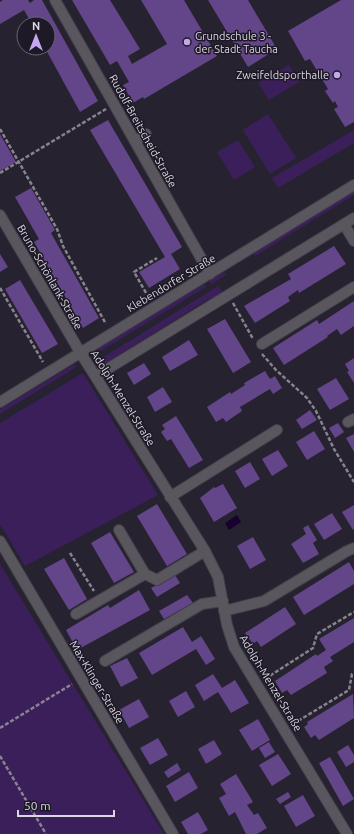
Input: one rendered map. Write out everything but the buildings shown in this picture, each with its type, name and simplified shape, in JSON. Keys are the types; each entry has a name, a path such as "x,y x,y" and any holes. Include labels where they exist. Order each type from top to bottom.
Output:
{"street":[{"name":"Rudolf-Breitscheid-Straße","path":"55,0 210,274"},
{"path":"135,141 146,134"},
{"name":"Klebendorfer Straße","path":"0,402 354,185"},
{"name":"Bruno-Schönlank-Straße","path":"0,215 80,352"},
{"path":"96,376 354,218"},
{"path":"344,224 354,241"},
{"path":"259,346 354,287"},
{"name":"Adolph-Menzel-Straße","path":"80,352 205,551 218,577 223,606 234,647 347,834"},
{"path":"170,497 277,430"},
{"path":"119,530 145,574 157,580 205,551"},
{"name":"Max-Klinger-Straße","path":"0,541 173,834"},
{"path":"105,661 202,604 223,606 264,601 354,548"},
{"path":"76,614 145,574"}],"path":[{"path":"0,173 110,107"},
{"path":"0,128 57,229 63,246 106,325"},
{"path":"149,298 134,272 157,258"},
{"path":"0,288 43,362"},
{"path":"229,295 259,346 276,370 307,398 316,411 334,449 354,482"},
{"path":"70,553 99,600"},
{"path":"256,685 313,648 316,634 354,612"},
{"path":"284,730 349,690 352,674 354,673"},
{"path":"0,728 81,679"},
{"path":"0,756 46,834"}],"shaded area":[{"path":"289,65 299,82 269,100 258,83"},
{"path":"268,114 296,158 270,174 243,130"},
{"path":"354,130 354,143 278,188 272,178"},
{"path":"238,140 255,167 234,180 217,152"},
{"path":"354,191 354,195 255,256 253,253"},
{"path":"224,272 226,275 211,284 209,281"},
{"path":"204,284 206,287 99,352 98,349 100,347"},
{"path":"218,286 224,294 214,300 210,298 122,353 121,358 109,365 101,364 99,360"},
{"path":"73,365 78,366 0,414 0,409"},
{"path":"83,373 158,495 25,566 0,524 0,423"},
{"path":"237,515 241,522 229,530 225,523"},
{"path":"0,564 164,834 0,834"}],"place":[{"name":"Grundschule 3 - der Stadt Taucha","path":"187,42"},
{"name":"Zweifeldsporthalle","path":"337,75"}]}
